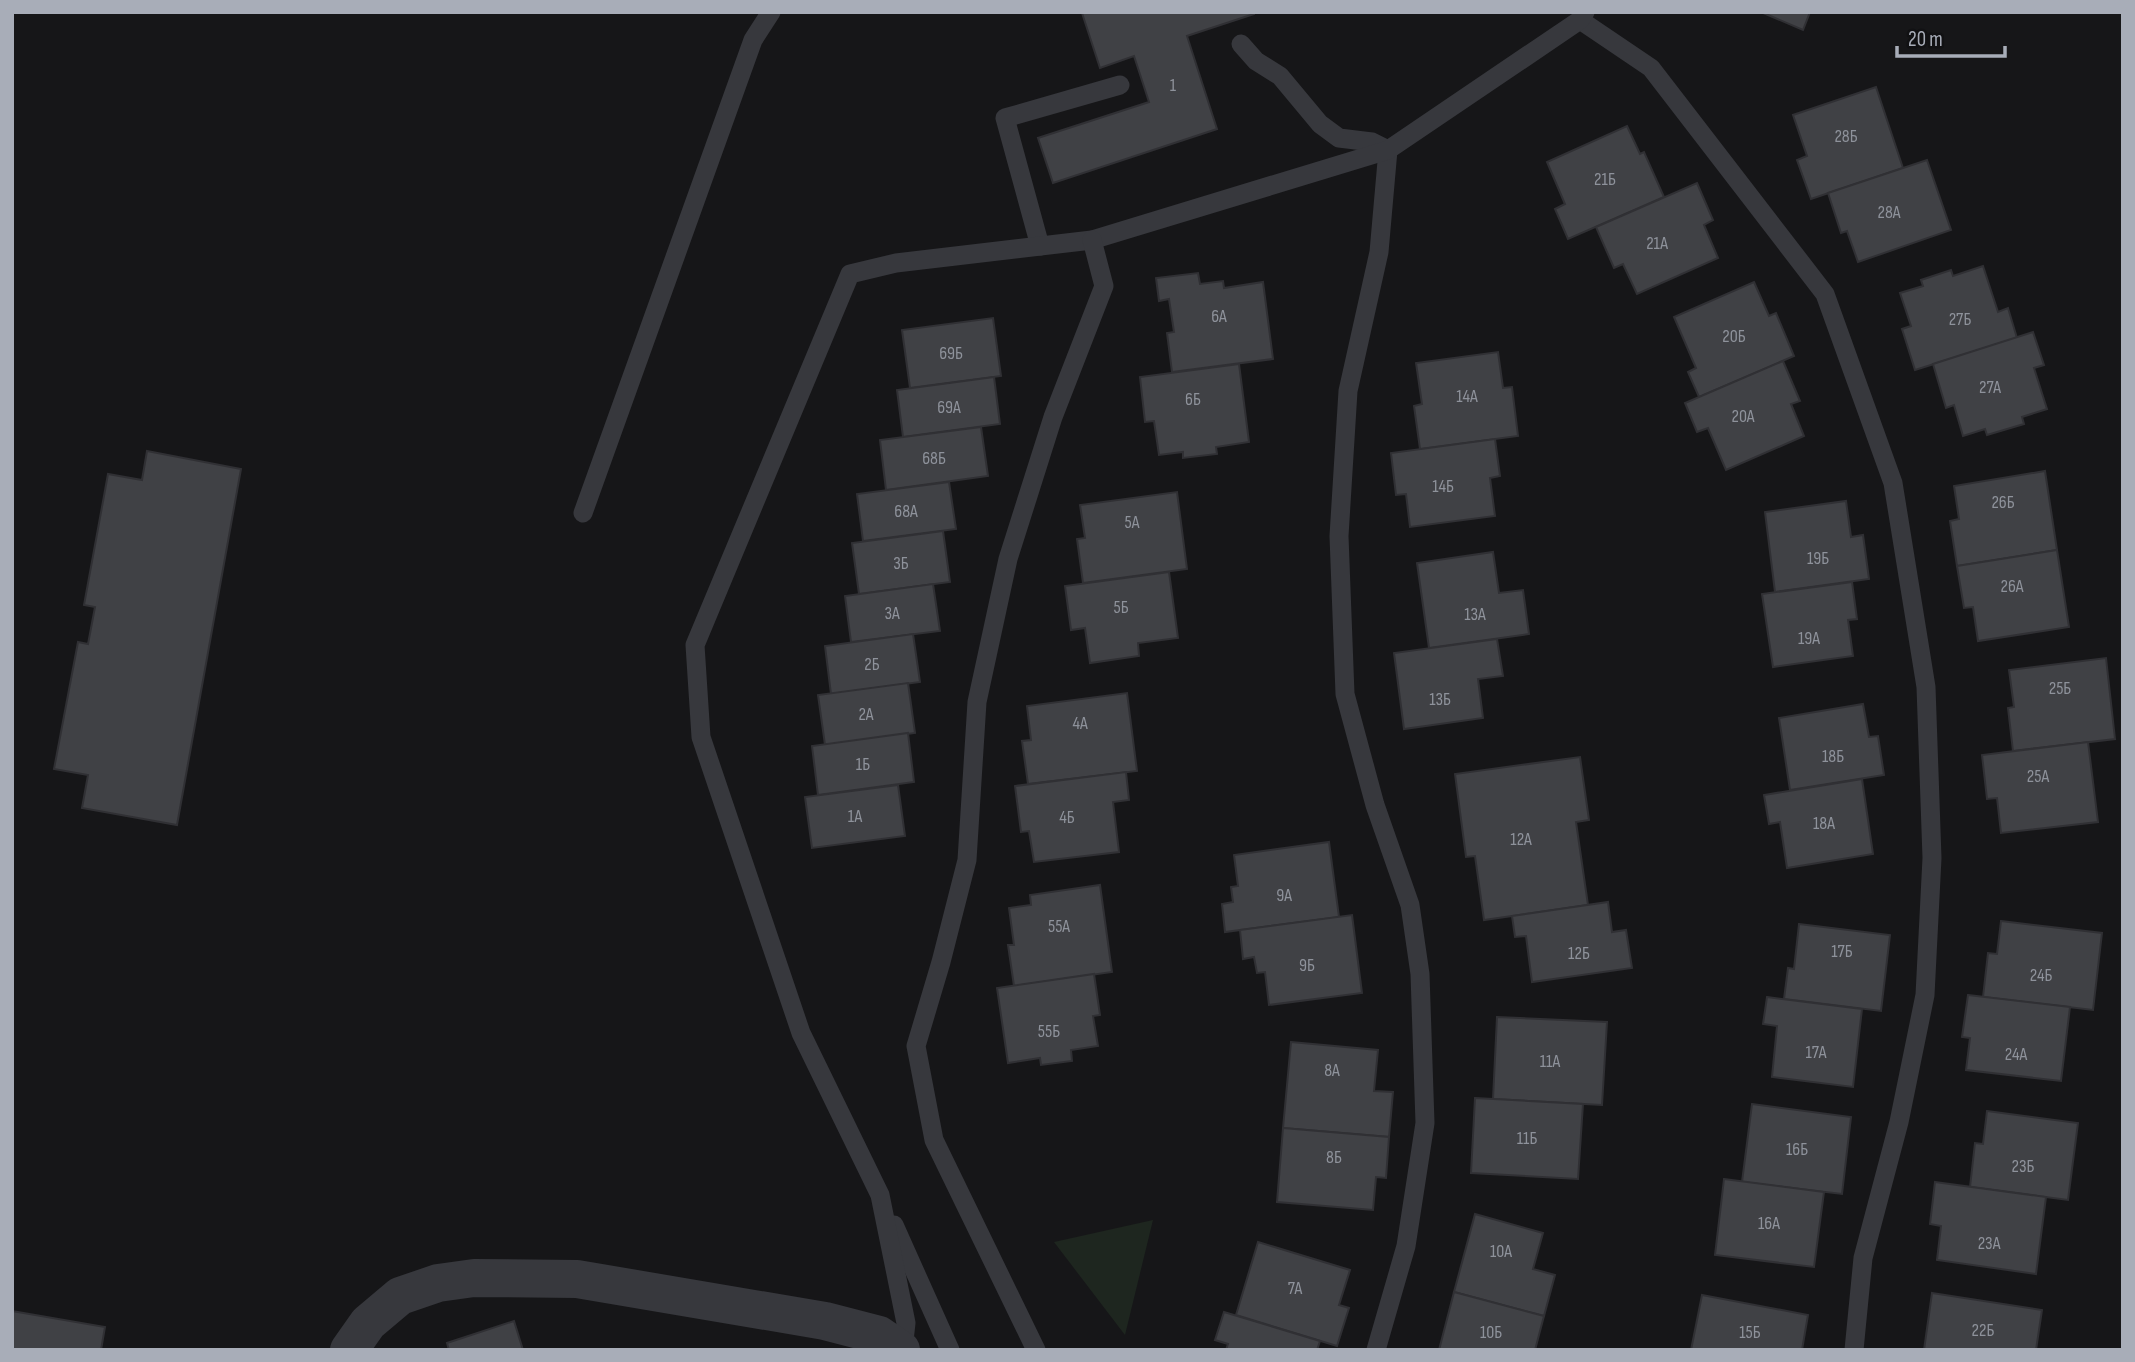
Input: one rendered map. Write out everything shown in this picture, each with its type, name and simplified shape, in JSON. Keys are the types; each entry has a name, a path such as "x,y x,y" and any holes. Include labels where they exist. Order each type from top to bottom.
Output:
{"street":[{"path":"349,1350 368,1324 400,1296 438,1283 474,1278 577,1279 825,1321 879,1335 902,1350"}],"lane":[{"path":"583,513 753,40 771,12"},
{"path":"950,1350 880,1195 801,1032 701,737 695,645 850,274 896,263 1092,240 1388,150 1583,16 1651,68 1825,294 1893,482 1926,687 1931,872 1925,995 1899,1122 1863,1258 1854,1350"},
{"path":"1241,44 1256,61 1280,76 1320,124 1339,138 1372,142 1388,150"},
{"path":"1041,246 1004,118 1120,85"},
{"path":"1376,1350 1406,1246 1425,1123 1420,974 1410,905 1372,793 1345,694 1343,668 1339,536 1348,391 1379,252 1388,150"},
{"path":"1036,1350 934,1140 916,1046 967,860 977,702 1008,559 1053,418 1104,286 1092,240"},
{"path":"880,1195 906,1323 902,1350"}],"shaded area":[{"path":"1153,1220 1125,1335 1054,1242"}],"building":[{"path":"1254,12 1187,36 1217,129 1053,183 1038,138 1149,102 1134,56 1100,68 1082,13"},
{"path":"1761,12 1810,12 1803,30"},
{"path":"1876,87 1903,168 1811,199 1797,160 1807,156 1793,115"},
{"path":"1627,126 1640,154 1644,152 1664,197 1568,239 1555,209 1565,204 1547,162"},
{"path":"1927,160 1951,230 1858,262 1847,231 1841,233 1828,193"},
{"path":"1697,183 1713,220 1704,225 1718,258 1637,294 1623,264 1614,268 1596,227"},
{"path":"1983,266 1998,312 2008,308 2017,338 1915,370 1902,329 1911,326 1900,293 1923,286 1921,280 1951,270 1953,276"},
{"path":"1198,273 1200,284 1223,281 1224,288 1263,282 1273,359 1172,372 1167,333 1174,332 1169,299 1159,301 1156,278"},
{"path":"1754,282 1769,316 1776,313 1794,356 1699,397 1688,372 1696,368 1674,317"},
{"path":"993,318 1001,376 910,388 902,330"},
{"path":"2033,332 2044,365 2034,368 2047,409 2022,417 2024,424 1987,435 1985,429 1963,436 1954,405 1946,408 1933,364"},
{"path":"1498,352 1503,388 1512,387 1518,436 1420,449 1414,406 1422,404 1416,363"},
{"path":"1783,361 1800,401 1791,404 1804,436 1726,470 1708,428 1697,432 1685,403"},
{"path":"1239,364 1249,442 1216,447 1217,454 1183,458 1183,452 1159,455 1154,421 1145,422 1140,377"},
{"path":"994,377 1000,424 903,437 897,390"},
{"path":"981,427 988,476 886,490 880,440"},
{"path":"1495,439 1500,476 1490,478 1495,516 1410,527 1406,494 1396,495 1391,453"},
{"path":"147,451 241,469 177,825 82,808 88,775 54,769 78,642 88,644 95,607 84,605 108,474 142,480"},
{"path":"2045,471 2057,550 1957,566 1950,521 1959,519 1954,486"},
{"path":"949,482 956,529 863,541 857,494"},
{"path":"1177,492 1187,569 1083,583 1077,539 1085,538 1080,505"},
{"path":"1846,501 1851,537 1863,535 1869,579 1775,592 1765,512"},
{"path":"943,531 950,582 859,594 852,543"},
{"path":"2057,550 2069,627 1978,641 1973,607 1964,608 1957,566"},
{"path":"1493,552 1499,593 1523,590 1529,634 1429,648 1417,563"},
{"path":"1169,572 1178,638 1138,643 1139,656 1090,663 1085,628 1071,630 1065,586"},
{"path":"1852,582 1857,619 1848,620 1853,656 1773,667 1762,594"},
{"path":"933,584 940,631 851,642 845,596"},
{"path":"913,634 920,682 831,694 825,646"},
{"path":"1497,639 1503,676 1478,679 1483,718 1404,729 1394,653"},
{"path":"2106,658 2115,739 2013,751 2008,708 2014,707 2009,670"},
{"path":"908,683 915,733 825,745 818,695"},
{"path":"1127,693 1137,771 1028,784 1022,741 1031,740 1027,706"},
{"path":"1863,704 1869,737 1878,736 1884,775 1790,790 1779,718"},
{"path":"908,733 914,782 818,795 812,746"},
{"path":"2088,742 2098,822 2001,833 1997,798 1987,799 1982,755"},
{"path":"1580,757 1589,820 1576,822 1588,905 1484,920 1475,856 1466,857 1455,774"},
{"path":"1126,772 1129,800 1113,802 1119,852 1034,862 1029,831 1021,832 1015,786"},
{"path":"1862,779 1873,854 1787,868 1780,822 1769,824 1764,795"},
{"path":"898,785 905,836 812,848 805,797"},
{"path":"1329,842 1339,917 1225,932 1222,904 1233,902 1231,887 1238,886 1234,855"},
{"path":"1100,885 1112,972 1014,986 1008,945 1014,945 1009,908 1031,905 1030,895"},
{"path":"1608,902 1612,932 1626,930 1632,968 1532,982 1526,936 1515,937 1512,916"},
{"path":"1352,915 1362,993 1269,1005 1265,972 1257,973 1254,957 1243,959 1240,930"},
{"path":"2001,921 2102,933 2093,1010 1983,997 1988,953 1997,954"},
{"path":"1799,924 1890,935 1881,1011 1784,999 1788,968 1794,969"},
{"path":"1094,974 1100,1015 1093,1016 1098,1046 1071,1050 1072,1061 1041,1065 1040,1058 1008,1063 997,988"},
{"path":"1968,995 2070,1007 2061,1081 1966,1070 1970,1038 1962,1037"},
{"path":"1767,997 1862,1009 1853,1087 1772,1077 1777,1026 1763,1024"},
{"path":"1497,1017 1607,1022 1602,1105 1493,1099"},
{"path":"1291,1042 1378,1050 1374,1091 1393,1092 1389,1137 1283,1128"},
{"path":"1475,1098 1583,1104 1578,1179 1471,1173"},
{"path":"1752,1104 1851,1117 1842,1194 1742,1182"},
{"path":"1987,1111 2078,1123 2068,1200 1970,1187 1975,1143 1983,1144"},
{"path":"1283,1128 1389,1137 1386,1178 1376,1177 1373,1210 1277,1202"},
{"path":"1724,1179 1824,1192 1814,1267 1715,1255"},
{"path":"1935,1182 2046,1197 2036,1274 1937,1260 1941,1226 1930,1224"},
{"path":"1475,1214 1543,1233 1533,1269 1555,1275 1544,1316 1454,1292"},
{"path":"1258,1242 1350,1270 1339,1305 1349,1308 1337,1346 1236,1315"},
{"path":"1454,1292 1544,1316 1535,1350 1439,1350"},
{"path":"1932,1293 2042,1310 2036,1350 1924,1350"},
{"path":"1702,1295 1808,1315 1802,1350 1691,1350"},
{"path":"12,1311 105,1327 101,1350 12,1350"},
{"path":"1224,1312 1320,1341 1317,1350 1226,1350 1228,1344 1215,1340"},
{"path":"514,1321 523,1350 449,1350 447,1343"}]}
